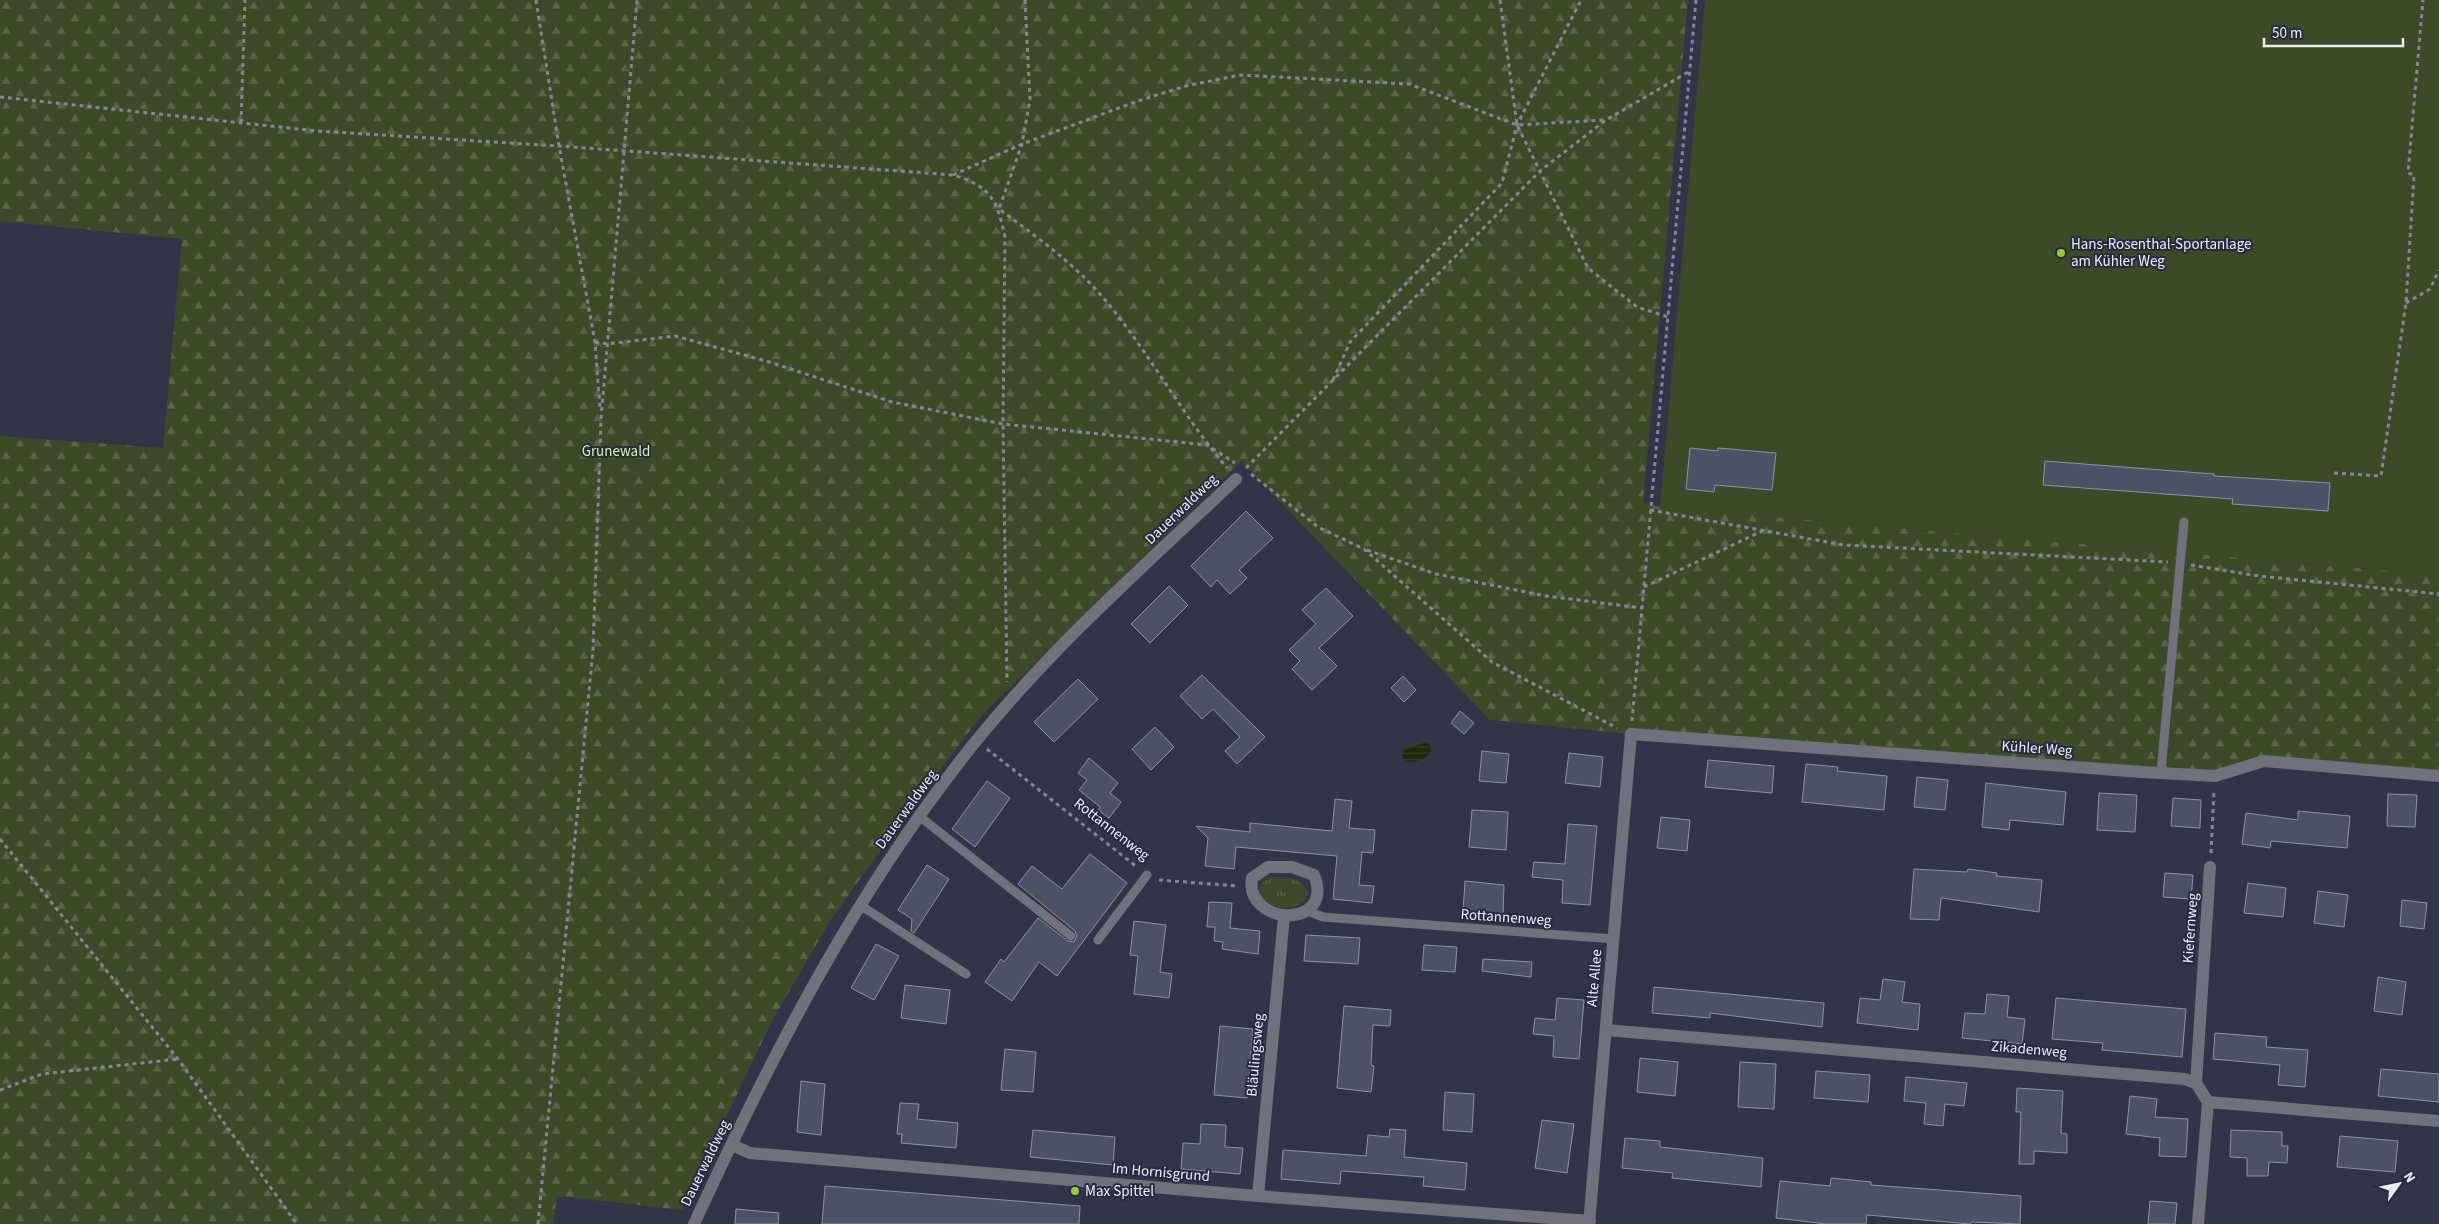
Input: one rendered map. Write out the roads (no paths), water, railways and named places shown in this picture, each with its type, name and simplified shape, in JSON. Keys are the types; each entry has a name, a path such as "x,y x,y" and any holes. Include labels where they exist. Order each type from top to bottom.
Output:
{"street":[{"name":"Dauerwaldweg","path":"694,1224 791,1024 860,905 919,816 976,741 1007,705 1078,631 1240,474"},
{"name":"Kühler Weg","path":"1631,734 2215,776 2264,760 2439,776"},
{"name":"Alte Allee","path":"1590,1222 1631,734"},
{"path":"1292,866 1314,875 1318,890 1317,898 1308,911 1301,915 1284,916 1266,909 1256,902 1251,886 1252,878 1268,867 1292,866"},
{"name":"Kiefernweg","path":"2196,1083 2210,866"},
{"name":"Bläulingsweg","path":"1258,1196 1284,916"},
{"name":"Zikadenweg","path":"1606,1030 2184,1079 2196,1083"},
{"path":"2196,1083 2208,1102 2198,1224"},
{"path":"2208,1102 2439,1121"},
{"name":"Im Hornisgrund","path":"732,1145 750,1153 1590,1222"}],"lane":[{"path":"2161,772 2184,522"},
{"path":"919,816 1071,936"},
{"path":"1098,940 1147,875"},
{"path":"860,905 966,974"},
{"name":"Rottannenweg","path":"1308,911 1323,918 1614,939"}],"place":[{"name":"Hans-Rosenthal-Sportanlage am Kühler Weg","path":"2061,253"},
{"name":"Max Spittel","path":"1075,1191"}],"park label":[{"name":"Grunewald","path":"616,451"}]}
